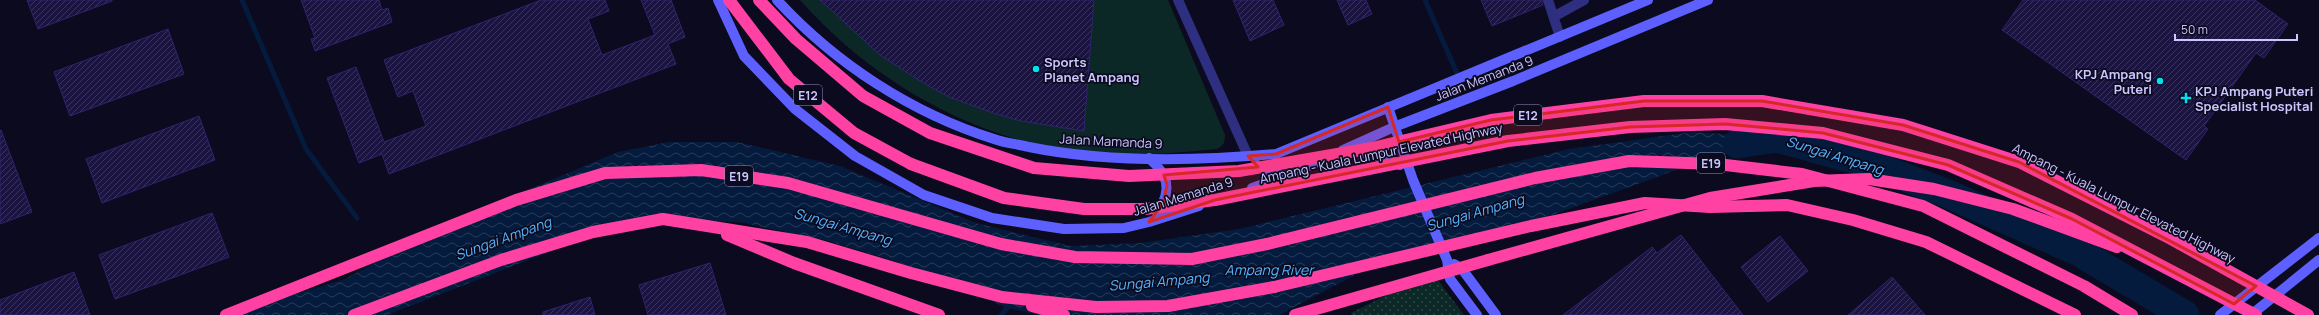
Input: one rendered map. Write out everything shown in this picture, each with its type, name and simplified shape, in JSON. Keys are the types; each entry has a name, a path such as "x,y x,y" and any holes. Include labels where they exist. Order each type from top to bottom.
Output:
{"highway":[{"name":"Ampang - Kuala Lumpur Elevated Highway","path":"729,0 789,79 854,133 911,164 1004,198 1084,209 1145,208 1229,198 1508,141 1630,127 1725,124 1823,133 1948,165 2072,219 2256,315"},
{"name":"Ampang - Kuala Lumpur Elevated Highway","path":"759,0 796,39 863,96 930,133 1034,168 1129,176 1239,171 1372,148 1491,120 1644,101 1762,101 1902,125 2019,162 2171,239 2308,315"},
{"name":"E19","path":"226,315 516,200 605,173 702,170 788,183 1001,244 1068,256 1192,259 1268,244 1535,178 1629,162 1717,164 1802,174 1923,206 2084,286 2132,315"},
{"path":"1295,315 1710,198 1814,181 1869,179 1934,189 2013,209 2141,255"},
{"path":"1002,297 1096,307 1168,306 1274,287 1531,226 1645,203 1710,207 1787,205 1853,220 1926,242 2076,315"},
{"path":"354,315 501,260 593,232 663,219 807,242 911,274 1002,297 1064,315"},
{"path":"713,228 794,263 939,315"}],"street":[{"name":"Jalan Memanda 9","path":"718,0 744,56 795,109 855,156 924,195 992,218 1064,230 1124,228 1149,222 1287,176 1394,126 1513,81 1708,0"},
{"name":"Jalan Mamanda 9","path":"777,0 818,41 856,70 924,111 1001,141 1066,154 1149,158 1248,156"},
{"path":"1178,0 1248,156 1269,173 1287,176"},
{"path":"1548,0 1555,16 1560,37"},
{"path":"1555,16 1584,0"},
{"name":"Jalan Memanda 9","path":"1248,156 1276,154 1648,0"},
{"path":"1388,107 1411,175 1448,260 1450,279 1477,315"},
{"path":"1342,151 1365,152 1388,159 1411,175"},
{"path":"1149,158 1162,169 1168,185 1163,203 1157,215 1149,222"},
{"path":"2220,315 2319,238"},
{"path":"1448,260 1462,269 1496,315"},
{"path":"2251,315 2319,260"}],"highlighted area":[{"path":"1644,101 1762,101 1903,125 2019,162 2256,286 2234,304 2072,219 1948,165 1823,133 1725,124 1630,127 1508,141 1215,200 1149,222 1163,203 1167,185 1164,175 1258,167 1248,156 1276,154 1388,107 1399,142 1491,120"}],"green space":[{"name":"Sports Planet Ampang","path":"800,0 1168,0 1225,135 1224,142 1222,146 1216,149 1162,154 1125,155 1071,151 1032,143 994,132 958,117 922,99 889,78 857,54 827,28"},
{"path":"1432,272 1464,315 1352,315 1351,313"}],"water":[{"name":"Ampang River","path":"1693,132 1777,138 1679,169 1552,215 1417,251 1355,275 1279,315 1040,315 1008,308 898,262 828,241 739,222 664,221 598,233 387,315 227,315 345,279 448,223 618,152 669,142 737,142 840,166 976,223 1070,246 1140,243 1239,229 1569,149"}],"building":[{"path":"27,0 112,0 112,1 38,29"},
{"path":"301,0 379,0 382,10 388,8 392,22 315,51 311,39 315,38"},
{"path":"541,0 605,0 609,11 588,19 602,55 655,35 641,0 671,0 685,37 668,44 676,64 389,174 382,154 359,163 327,78 356,67 384,142 426,126 413,91 398,97 384,60"},
{"path":"820,0 1094,0 1084,131 1021,121 996,114 949,97 925,84 880,55"},
{"path":"1233,0 1273,0 1284,25 1250,41"},
{"path":"1337,0 1366,0 1372,14 1348,25"},
{"path":"1481,0 1542,0 1543,5 1492,26"},
{"name":"KPJ Ampang Puteri","path":"2023,0 2255,0 2288,24 2264,58 2256,53 2204,126 2208,129 2186,160 2002,30"},
{"path":"168,29 184,74 70,116 54,72"},
{"path":"199,116 215,160 102,203 86,159"},
{"path":"1,130 32,212 0,224 0,131"},
{"path":"212,213 229,257 115,299 99,255"},
{"path":"1681,235 1743,315 1563,315 1652,247 1657,253"},
{"path":"1780,236 1808,271 1768,302 1741,267"},
{"path":"710,263 726,315 648,315 639,285"},
{"path":"74,272 90,315 0,315 0,300"},
{"path":"1892,277 1925,315 1848,315"},
{"path":"590,297 595,315 543,315 543,312"}],"waterway":[{"path":"242,0 306,149 357,218"},
{"path":"1425,0 1459,78"},
{"name":"Sungai Ampang","path":"1737,144 1777,138 1867,163 1948,194 2079,252 2185,315"},
{"path":"1001,315 1011,304"}],"place":[{"name":"Sports Planet Ampang","path":"1036,69"},
{"name":"KPJ Ampang Puteri","path":"2160,81"},
{"name":"KPJ Ampang Puteri Specialist Hospital","path":"2186,98"}]}
